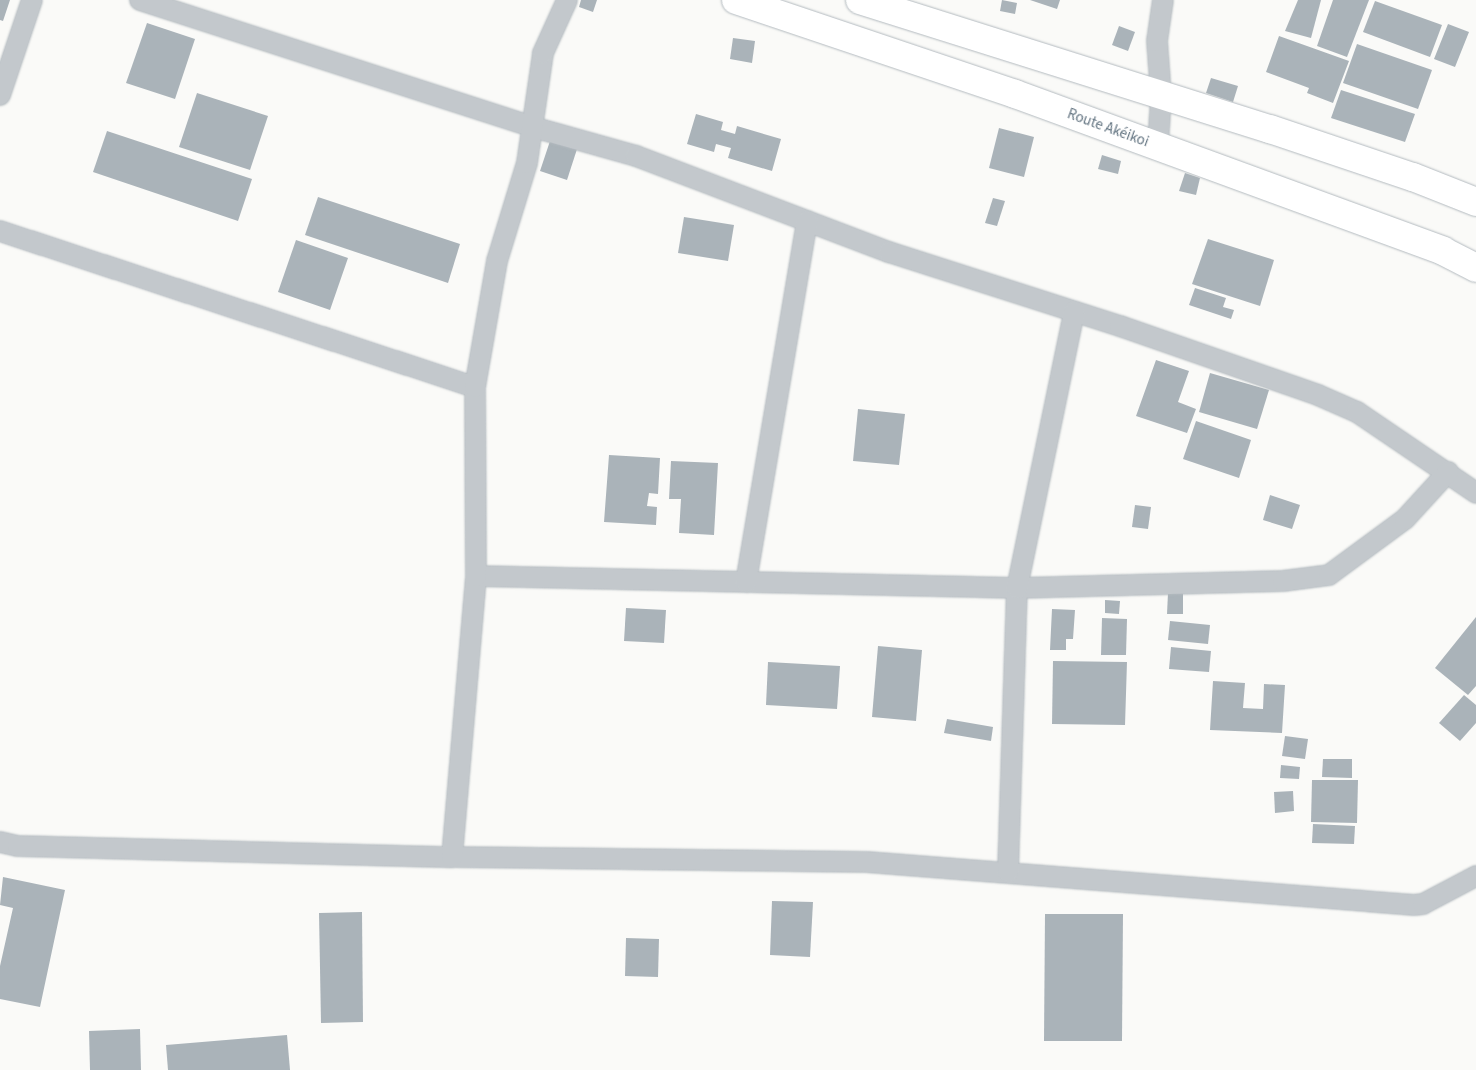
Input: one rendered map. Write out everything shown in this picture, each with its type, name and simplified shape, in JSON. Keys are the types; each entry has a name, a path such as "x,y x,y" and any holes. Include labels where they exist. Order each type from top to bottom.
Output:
{"street":[{"path":"0,95 32,0"},
{"path":"140,0 532,127 636,156 889,252 1074,312 1357,412 1448,472 1476,493"},
{"path":"452,857 476,576 475,387 497,261 527,164 543,53 567,0"},
{"name":"Route Akéikoi","path":"736,0 1015,94 1443,252 1476,268"},
{"path":"860,0 1413,177 1476,202"},
{"path":"1158,146 1161,96 1157,42 1162,0"},
{"path":"746,582 807,221"},
{"path":"0,231 475,387"},
{"path":"1008,872 1017,588 1074,312"},
{"path":"476,576 1017,588 1283,581 1329,575 1405,519 1448,472"},
{"path":"0,842 18,846 452,857 867,862 1414,905 1423,904 1476,876"}],"building":[{"path":"0,0 10,0 3,21 0,20"},
{"path":"581,0 597,0 593,12 579,7"},
{"path":"1002,0 1017,3 1015,14 1000,11"},
{"path":"1030,0 1060,0 1057,9"},
{"path":"1298,0 1321,0 1311,38 1285,31"},
{"path":"1333,0 1369,0 1347,57 1317,46"},
{"path":"1375,1 1442,25 1430,57 1363,32"},
{"path":"147,23 195,39 175,99 126,83"},
{"path":"1448,24 1469,32 1455,67 1434,59"},
{"path":"1119,26 1135,32 1128,51 1112,45"},
{"path":"1279,36 1349,61 1333,103 1307,93 1309,88 1266,72"},
{"path":"733,38 755,41 752,63 730,59"},
{"path":"1357,44 1432,70 1418,109 1343,83"},
{"path":"1211,78 1238,86 1233,102 1206,93"},
{"path":"1341,90 1415,114 1405,142 1331,118"},
{"path":"197,93 268,116 250,170 179,147"},
{"path":"696,114 723,122 721,130 735,134 737,126 781,139 772,171 728,158 731,148 716,144 714,152 687,144"},
{"path":"999,128 1034,137 1024,177 989,168"},
{"path":"107,131 252,179 238,221 93,172"},
{"path":"551,138 578,146 567,180 540,171"},
{"path":"1102,155 1121,161 1118,174 1098,169"},
{"path":"1185,173 1200,178 1196,195 1179,191"},
{"path":"318,197 460,244 448,283 305,235"},
{"path":"993,198 1005,201 997,226 985,223"},
{"path":"684,217 734,225 728,261 678,253"},
{"path":"1208,239 1274,260 1260,306 1192,284"},
{"path":"296,240 348,258 330,310 278,292"},
{"path":"1195,288 1226,298 1223,307 1234,310 1231,319 1189,305"},
{"path":"1156,360 1189,371 1178,402 1196,409 1187,433 1136,416"},
{"path":"1210,373 1269,390 1257,429 1199,412"},
{"path":"858,409 905,414 899,465 853,461"},
{"path":"1196,421 1251,440 1239,478 1183,459"},
{"path":"609,455 660,458 658,494 649,493 647,506 657,507 656,525 604,522"},
{"path":"671,461 718,463 714,535 679,533 681,499 669,499"},
{"path":"1270,495 1300,505 1292,529 1263,520"},
{"path":"1135,505 1151,507 1148,529 1132,527"},
{"path":"1168,593 1183,593 1183,614 1167,614"},
{"path":"1105,600 1120,601 1119,614 1105,613"},
{"path":"626,608 666,610 664,643 624,641"},
{"path":"1052,609 1075,610 1073,639 1066,639 1066,650 1050,650"},
{"path":"1476,617 1476,686 1468,695 1435,668"},
{"path":"1102,618 1127,619 1126,655 1101,655"},
{"path":"1170,621 1210,625 1208,644 1168,640"},
{"path":"878,646 922,650 916,721 872,717"},
{"path":"1171,647 1211,651 1209,672 1169,669"},
{"path":"1053,661 1127,662 1125,725 1052,724"},
{"path":"768,662 840,666 837,709 766,705"},
{"path":"1213,681 1245,683 1243,708 1263,709 1264,684 1285,685 1282,733 1210,730"},
{"path":"1464,695 1476,705 1476,723 1460,741 1439,723"},
{"path":"947,719 993,727 991,741 944,733"},
{"path":"1285,736 1308,739 1305,759 1282,756"},
{"path":"1323,759 1352,759 1352,778 1322,777"},
{"path":"1281,765 1300,767 1299,779 1280,778"},
{"path":"1312,780 1358,780 1357,823 1311,822"},
{"path":"1293,791 1294,811 1275,813 1274,792"},
{"path":"1313,824 1355,826 1354,844 1312,843"},
{"path":"3,877 65,890 40,1007 0,999 0,966 13,908 0,905"},
{"path":"772,901 813,902 810,957 770,955"},
{"path":"362,912 363,1022 321,1023 319,913"},
{"path":"1045,914 1123,914 1122,1041 1044,1041"},
{"path":"626,938 659,939 658,977 625,976"},
{"path":"140,1029 141,1070 90,1070 89,1031"},
{"path":"287,1035 290,1070 168,1070 166,1045"}]}
